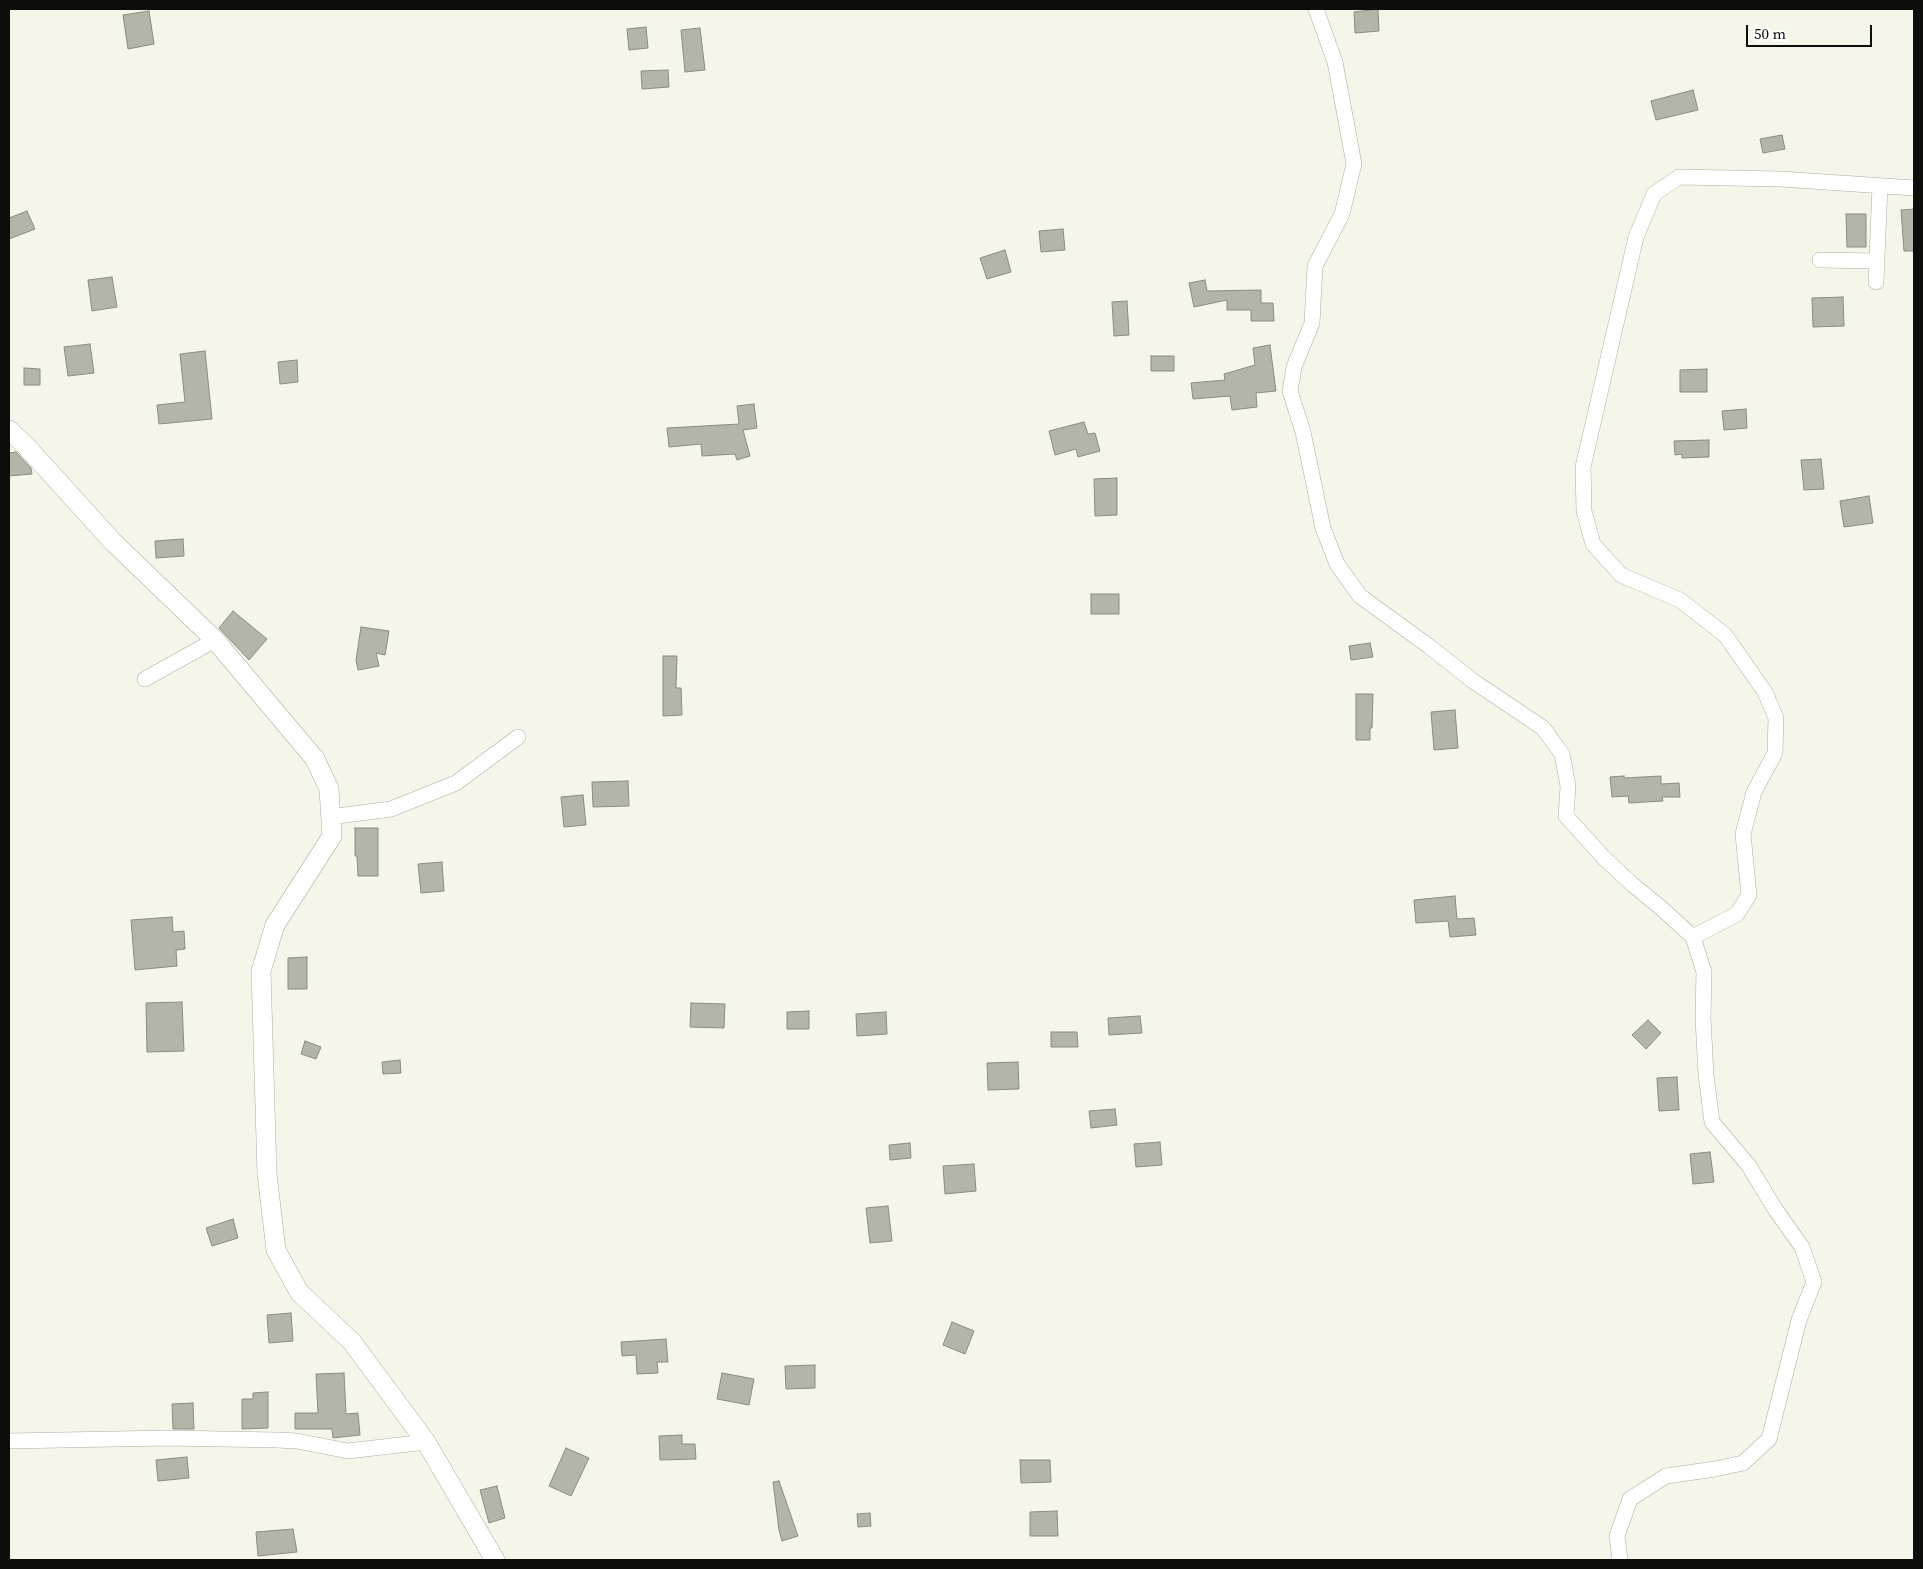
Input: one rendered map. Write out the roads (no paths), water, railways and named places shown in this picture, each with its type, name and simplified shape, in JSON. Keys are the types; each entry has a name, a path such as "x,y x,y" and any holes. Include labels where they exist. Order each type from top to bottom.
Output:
{"street":[{"path":"1316,9 1335,62 1354,164 1342,214 1315,266 1312,324 1294,367 1290,391 1303,432 1323,528 1337,564 1360,596 1473,680 1543,728 1562,754 1568,786 1566,816 1604,858 1693,937 1704,972 1706,1065 1712,1122 1749,1166 1775,1209 1802,1247 1814,1282 1799,1320 1769,1439 1743,1463 1666,1476 1630,1499 1618,1536 1620,1560"},
{"path":"1693,937 1736,914 1749,895 1742,834 1754,792 1775,753 1776,718 1765,692 1725,635 1680,600 1621,575 1593,544 1584,511 1583,467 1636,237 1654,194 1679,177 1781,179 1914,188"},
{"path":"1876,282 1880,186"},
{"path":"1820,260 1877,261"},
{"path":"9,430 26,446 113,542 215,640 315,759 329,789 332,836 275,925 261,971 267,1174 276,1250 299,1292 352,1342 426,1442 495,1560"},
{"path":"145,679 215,640"},
{"path":"330,817 391,809 456,783 518,737"},
{"path":"9,1441 168,1438 277,1440 297,1441 348,1451 426,1442"}]}
